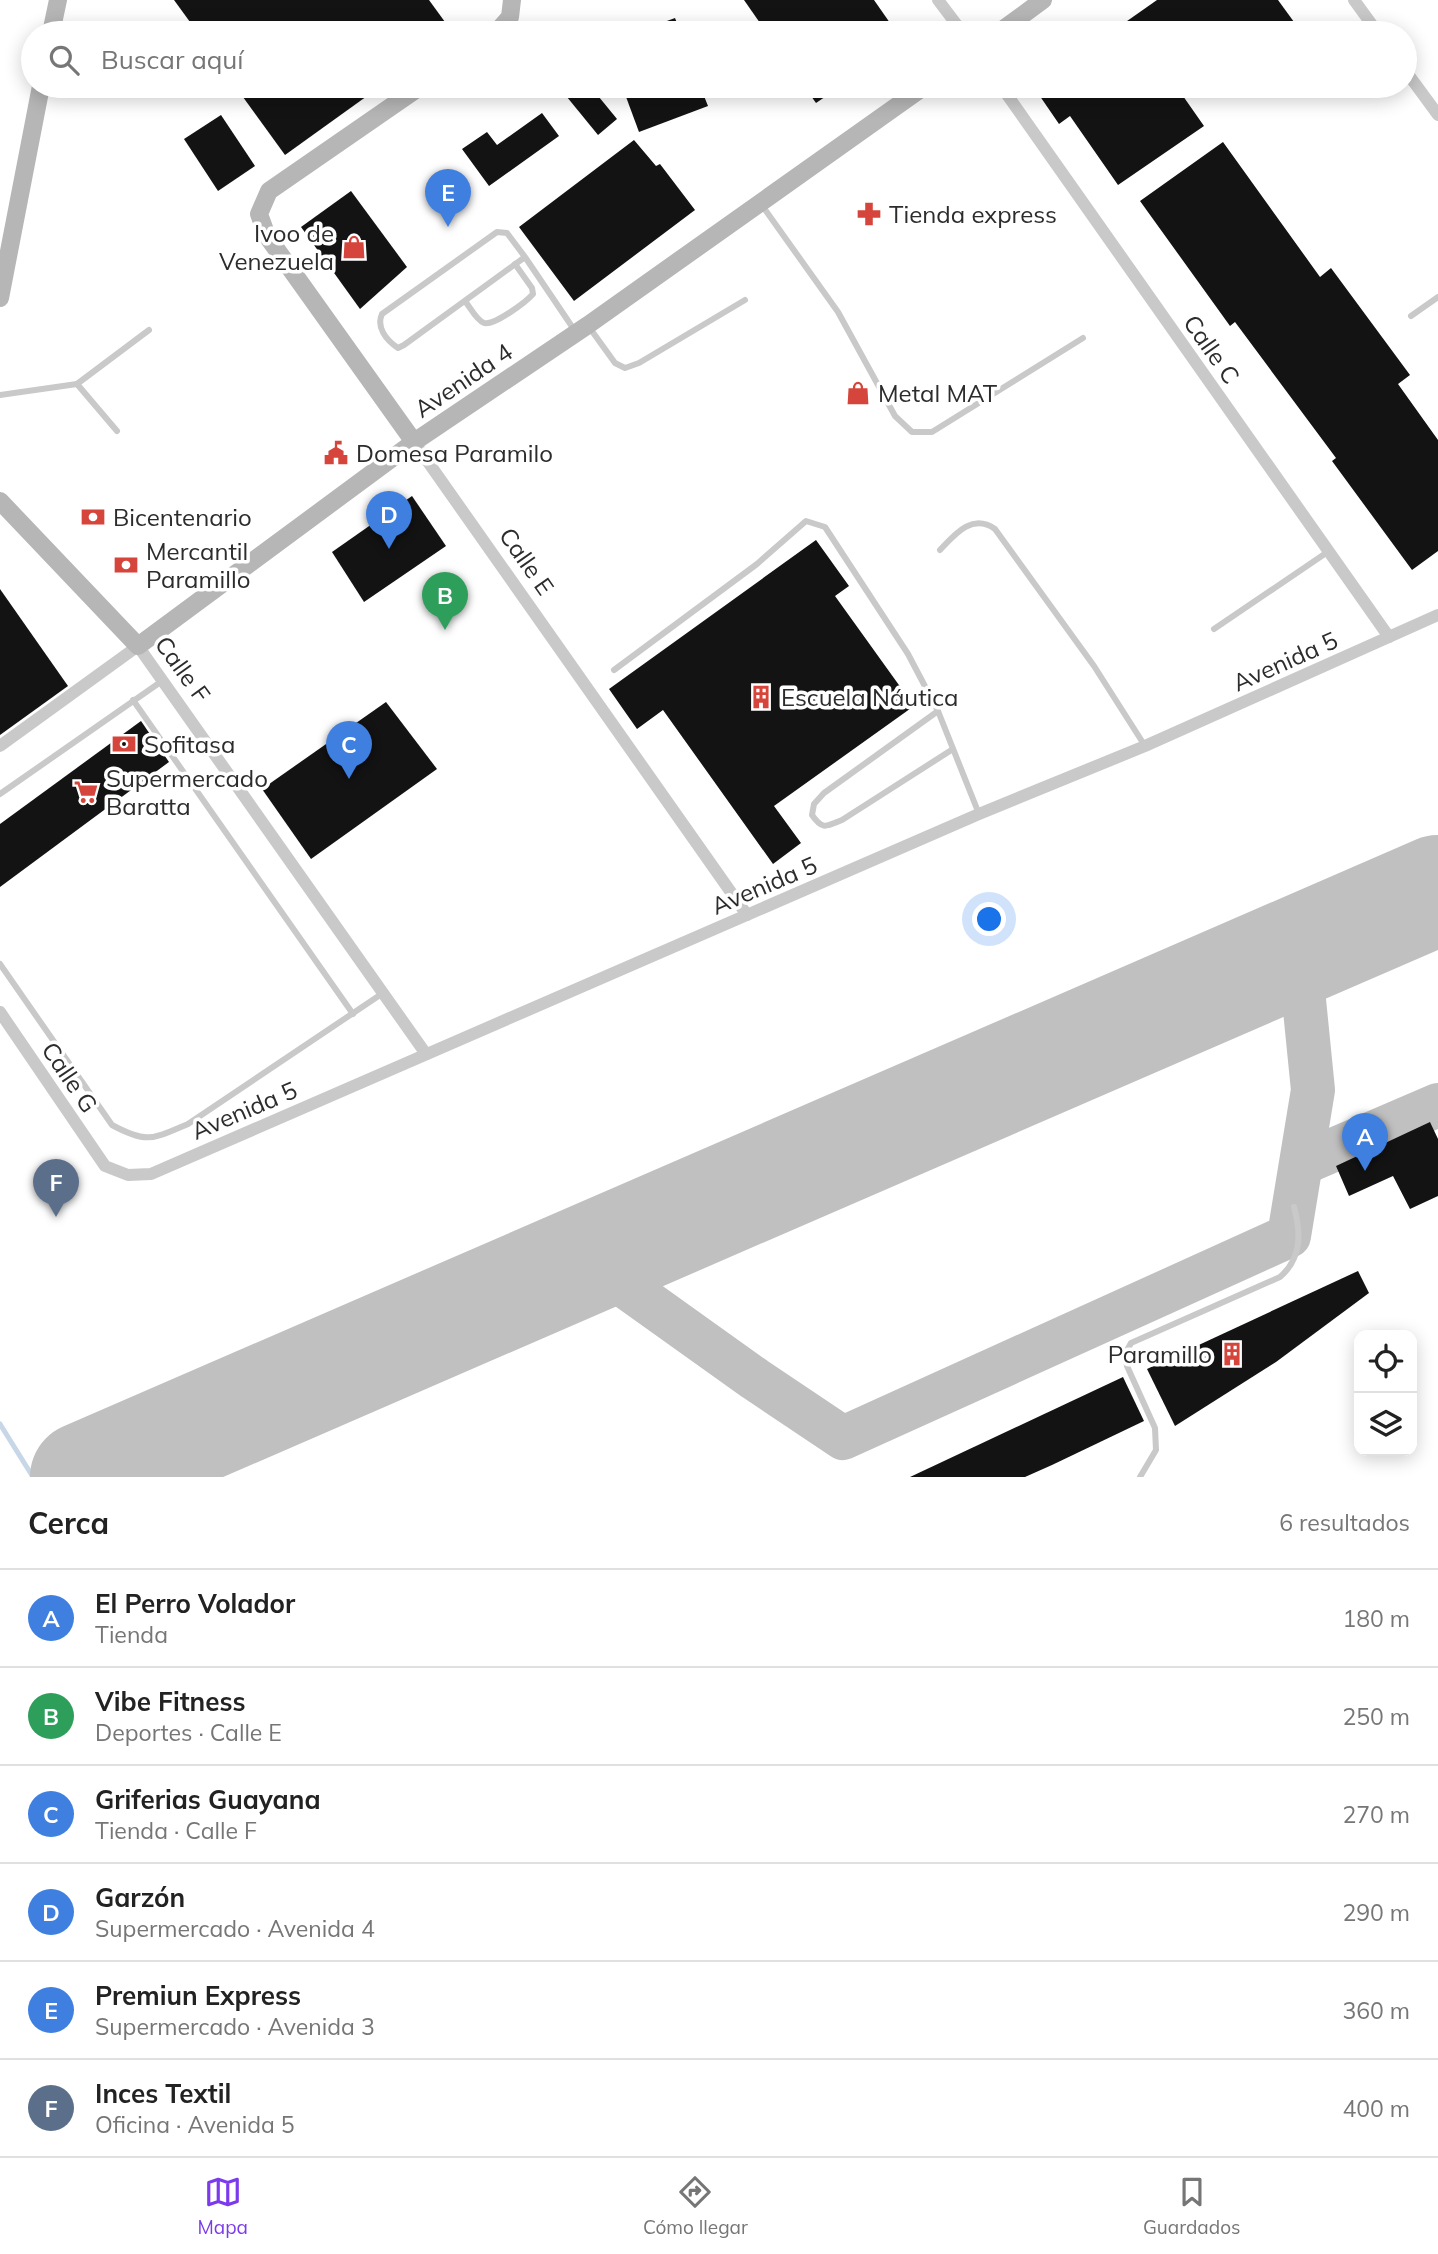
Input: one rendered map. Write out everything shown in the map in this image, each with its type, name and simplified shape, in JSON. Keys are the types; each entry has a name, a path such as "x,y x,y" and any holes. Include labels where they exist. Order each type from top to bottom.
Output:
{"main road":[{"path":"54,21 58,0"},
{"path":"507,21 510,17 512,0"},
{"path":"1014,21 1043,0"},
{"path":"0,298 39,98"},
{"name":"Calle E","path":"404,98 269,191 259,214 267,236 414,442"},
{"name":"Avenida 4","path":"138,646 414,442 582,329 908,98"},
{"name":"Calle F","path":"0,501 138,646"}],"street":[{"path":"938,0 954,21"},
{"path":"1354,0 1369,21"},
{"path":"1417,86 1438,115"},
{"name":"Calle C","path":"1009,98 1389,637"},
{"name":"Calle E","path":"414,442 747,915"},
{"name":"Avenida 5","path":"105,1166 128,1175 151,1174 979,814 1145,746 1438,615"},
{"name":"Calle F","path":"138,646 426,1054"},
{"name":"Avenida 4","path":"0,747 138,646"},
{"name":"Calle G","path":"0,1012 105,1166"}],"lane":[{"path":"760,202 838,312 895,416 912,432 932,432 1083,338"},
{"path":"525,257 398,348 380,327 379,320 383,314 497,232 506,233 525,257 582,329 615,363 625,368 639,363 745,300"},
{"path":"465,301 486,324 527,300 533,294 532,288 515,264"},
{"path":"1411,316 1438,296"},
{"path":"0,395 77,384 149,330"},
{"path":"77,384 117,431"},
{"path":"614,670 757,564 806,521 825,527 908,654 938,711 979,814"},
{"path":"940,550 958,531 970,524 987,523 995,529 1094,666 1145,746"},
{"path":"1214,629 1329,551"},
{"path":"0,794 163,681"},
{"path":"133,700 353,1014"},
{"path":"938,711 824,793 814,804 812,815 818,824 825,827 842,820 953,749"},
{"path":"0,964 112,1125 133,1137 156,1137 188,1124 383,993"},
{"path":"1140,1477 1156,1450 1155,1428 1127,1366 1125,1354 1131,1343 1280,1277 1290,1268 1296,1255 1299,1226 1294,1207"}],"building":[{"path":"174,0 429,0 444,21 189,21"},
{"path":"744,0 874,0 889,21 759,21"},
{"path":"1157,0 1278,0 1293,21 1127,21"},
{"path":"244,98 364,98 285,155"},
{"path":"568,98 600,98 617,119 598,135"},
{"path":"626,98 705,98 708,106 639,132"},
{"path":"1041,98 1184,98 1204,126 1118,185 1070,116 1059,124"},
{"path":"542,113 559,136 489,186 462,149 487,132 497,145"},
{"path":"221,115 255,166 218,191 184,139"},
{"path":"634,140 656,166 660,164 695,210 574,301 519,227"},
{"path":"1223,142 1320,277 1331,268 1410,375 1398,384 1438,440 1438,551 1412,570 1332,461 1336,458 1235,322 1230,326 1140,201"},
{"name":"Ivoo de Venezuela","path":"351,191 407,267 360,309 301,227"},
{"path":"412,496 446,546 364,602 332,552"},
{"name":"Escuela Náutica","path":"816,540 849,586 835,596 914,706 774,806 801,843 773,864 663,710 637,729 609,689"},
{"path":"0,589 68,686 0,735"},
{"path":"386,702 437,769 311,859 262,789"},
{"name":"Supermercado Baratta","path":"141,721 169,762 0,887 0,824"},
{"path":"1430,1122 1438,1139 1438,1196 1410,1209 1393,1176 1349,1196 1336,1166"},
{"name":"Paramillo","path":"1358,1271 1369,1293 1276,1362 1175,1426 1147,1369"},
{"path":"1123,1377 1144,1421 1052,1465 1025,1477 910,1477"}],"waterway":[{"path":"0,1424 33,1477"}],"taxiway":[{"path":"587,1259 843,1438 1289,1236 1313,1090 1299,950"},
{"path":"1303,1163 1438,1105"}],"runway":[{"path":"85,1477 1438,890"}],"place":[{"name":"Tienda express","path":"869,214"},
{"name":"Premiun Express","path":"448,227"},
{"name":"Ivoo de Venezuela","path":"354,247"},
{"name":"Metal MAT","path":"858,393"},
{"name":"Domesa Paramilo","path":"336,453"},
{"name":"Bicentenario","path":"93,517"},
{"name":"Garzón","path":"389,549"},
{"name":"Mercantil Paramillo","path":"126,565"},
{"name":"Vibe Fitness","path":"445,630"},
{"name":"Escuela Náutica","path":"761,697"},
{"name":"Sofitasa","path":"124,744"},
{"name":"Griferias Guayana","path":"349,779"},
{"name":"Supermercado Baratta","path":"86,792"},
{"name":"El Perro Volador","path":"1365,1171"},
{"name":"Inces Textil","path":"56,1217"},
{"name":"Paramillo","path":"1232,1354"}]}
